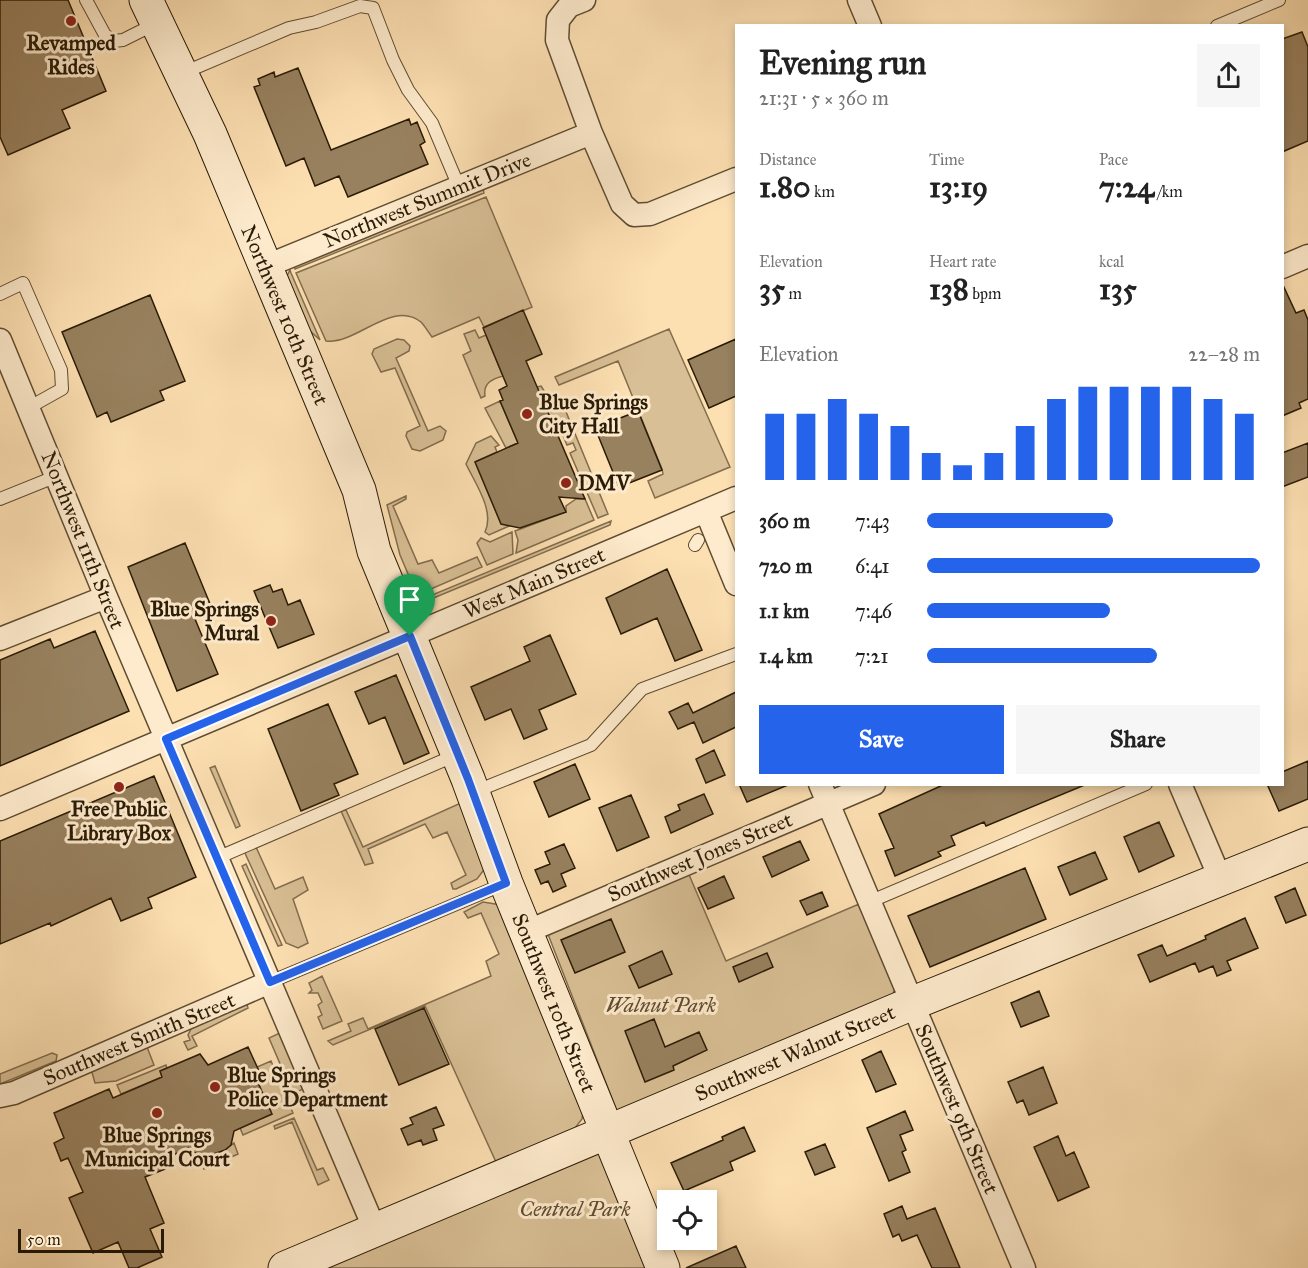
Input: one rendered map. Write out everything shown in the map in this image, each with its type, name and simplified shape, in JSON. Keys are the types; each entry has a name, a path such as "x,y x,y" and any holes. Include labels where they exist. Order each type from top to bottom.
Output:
{"street":[{"path":"584,0 569,6 558,20 556,40 591,133 622,204 634,214 650,214 735,179"},
{"path":"861,0 869,24"},
{"name":"Northwest 10th Street","path":"152,11 183,73 359,490 374,551 410,636"},
{"name":"Northwest Summit Drive","path":"264,267 591,133"},
{"path":"1284,266 1308,256"},
{"name":"Northwest 11th Street","path":"0,340 106,597 375,1230"},
{"name":"West Main Street","path":"0,809 735,498"},
{"path":"706,511 735,582"},
{"path":"0,639 106,597"},
{"name":"Southwest 10th Street","path":"410,636 606,1134 663,1268"},
{"name":"Southwest Jones Street","path":"526,932 824,794 864,786"},
{"path":"1181,786 1220,878"},
{"name":"Southwest 9th Street","path":"824,794 1023,1268"},
{"name":"Southwest Walnut Street","path":"285,1268 913,1003 1308,844"},
{"name":"Southwest Smith Street","path":"4,1095 270,982"}],"lane":[{"path":"86,0 105,35 114,41 123,40 152,11"},
{"path":"1222,24 1279,0"},
{"path":"183,73 289,28 316,22 360,6 373,8 393,60 408,90 432,123 459,187"},
{"path":"0,294 23,283 61,370 62,389 28,408"},
{"path":"0,499 57,476"},
{"path":"473,792 591,745 642,690 735,654"},
{"path":"217,858 458,754"},
{"path":"869,902 1141,786"},
{"path":"270,982 506,883"}],"green space":[{"path":"483,189 484,193 295,269 294,266"},
{"path":"486,197 532,307 484,327 479,317 432,337 421,322 410,316 398,316 338,340 326,341 296,273"},
{"path":"290,270 320,340 309,330 287,276"},
{"path":"669,329 730,467 655,498 648,481 663,474 662,469 618,361 559,385 555,377"},
{"path":"475,330 479,338 486,335 503,376 489,382 485,388 485,396 481,398 463,355 471,351 464,334"},
{"path":"397,339 404,340 410,346 409,351 396,358 428,431 440,426 446,431 443,440 420,451 412,449 406,436 407,432 420,426 395,368 381,372 372,354 374,349"},
{"path":"541,386 553,405 564,407 608,514 598,518 570,453 576,450 573,443 567,445 559,426 554,427 537,387"},
{"path":"500,401 518,443 506,448 485,408"},
{"path":"491,436 499,445 495,447 497,452 475,462 501,523 543,511 489,535 485,532 488,515 486,506 466,464 476,443"},
{"path":"406,496 406,499 393,506 418,564 432,560 439,573 477,557 482,567 417,595 400,555 387,505"},
{"path":"576,499 585,499 594,520 516,553 518,540 515,531 566,512 566,506"},
{"path":"611,521 610,525 419,604 420,600"},
{"path":"512,532 513,554 487,565 477,543 481,538 490,542"},
{"path":"215,766 240,826 236,828 210,768"},
{"path":"463,802 486,867 477,879 456,889 453,889 451,883 466,875 447,832 433,838 425,824 368,849 373,863 365,865 341,811 346,810 363,847"},
{"path":"256,847 275,889 303,877 308,890 293,899 308,943 298,948 286,943 244,851"},
{"path":"246,864 282,945 278,946 242,866"},
{"name":"Walnut Park","path":"687,870 726,961 859,904 896,984 891,1001 617,1111 544,924"},
{"path":"483,902 501,905 583,1111 582,1119 575,1128 496,1162 425,1006 333,1045 328,1041 351,1031 348,1024 363,1018 368,1029 491,976 486,961 499,954 481,913 468,918 464,912"},
{"path":"322,976 342,1021 323,1029 318,1017 322,1015 318,1005 322,1002 318,993 309,993 312,990 309,983"},
{"path":"246,1001 248,1008 192,1036 197,1046 188,1050 184,1042 190,1040 188,1035 194,1023"},
{"path":"284,1031 305,1088 293,1094 269,1038"},
{"path":"147,1047 154,1065 116,1081 95,1083 91,1069"},
{"path":"52,1053 57,1055 56,1061 0,1084 0,1074"},
{"path":"271,1061 293,1113 243,1135 240,1128 272,1114 254,1074 257,1067"},
{"path":"166,1065 167,1068 160,1071 162,1077 121,1094 117,1085"},
{"path":"294,1118 317,1170 323,1168 329,1180 318,1185 292,1122 275,1129 274,1126"},
{"name":"Central Park","path":"606,1134 663,1268 285,1268"},
{"path":"234,1143 238,1154 204,1169 199,1158 217,1154"}],"building":[{"path":"0,0 68,0 106,91 62,110 70,128 8,155 0,137"},
{"path":"1302,32 1308,47 1308,141 1284,151 1284,38"},
{"path":"298,68 331,150 409,119 411,125 417,122 425,142 420,145 428,164 348,197 339,176 315,186 304,158 286,166 254,87 260,85 258,79 274,72 275,77"},
{"path":"1284,287 1296,313 1304,310 1308,320 1308,399 1299,403 1301,408 1284,415"},
{"path":"150,295 185,381 160,391 164,400 111,422 107,412 97,417 62,332"},
{"name":"Blue Springs City Hall","path":"523,310 542,354 526,361 585,499 559,497 566,512 520,528 501,524 475,462 518,443 500,401 503,400 499,390 507,386 483,328"},
{"path":"735,339 735,396 709,408 688,360"},
{"path":"638,411 662,470 619,487 595,428"},
{"path":"1308,443 1308,477 1284,486 1284,452"},
{"path":"185,543 213,611 195,619 218,674 177,691 128,567"},
{"path":"667,569 702,650 675,661 657,618 621,634 606,598"},
{"path":"270,585 273,592 282,589 288,605 300,600 314,634 278,648 254,591"},
{"path":"95,631 129,711 0,766 0,660 50,639 54,648"},
{"path":"550,635 576,694 539,710 547,729 524,739 511,709 485,720 471,687 530,661 524,647"},
{"path":"396,675 429,753 404,764 385,717 369,724 355,692"},
{"path":"735,692 735,727 703,743 694,722 678,729 669,712 688,703 693,713"},
{"path":"328,704 358,774 334,784 339,795 301,811 268,729"},
{"path":"714,750 725,775 706,783 696,759"},
{"path":"1308,761 1308,799 1279,811 1268,786 1284,786 1284,771"},
{"path":"575,764 590,799 549,817 534,782"},
{"path":"154,776 196,877 148,898 152,908 121,921 111,898 51,926 50,923 0,944 0,841"},
{"path":"740,786 786,786 747,802"},
{"path":"941,786 1082,786 986,826 984,822 951,836 955,845 938,852 941,856 895,876 885,851 894,848 879,814"},
{"path":"704,794 713,814 671,833 665,817 680,810 678,805"},
{"path":"631,795 649,837 617,851 599,808"},
{"path":"1159,822 1174,856 1139,872 1124,837"},
{"path":"800,841 809,860 772,877 763,857"},
{"path":"564,844 575,868 561,874 566,886 553,892 548,881 541,884 535,870 550,864 545,852"},
{"path":"1095,852 1107,879 1070,895 1058,867"},
{"path":"1025,868 1046,919 930,967 908,916"},
{"path":"724,876 734,898 708,909 698,888"},
{"path":"1295,888 1306,915 1286,923 1275,897"},
{"path":"822,892 828,906 807,915 800,901"},
{"path":"1245,918 1258,948 1227,961 1231,970 1217,976 1213,966 1199,972 1195,963 1150,982 1138,955 1162,945 1167,956"},
{"path":"611,919 625,952 575,973 561,940"},
{"path":"662,951 672,974 639,988 629,966"},
{"path":"767,953 773,967 739,982 733,967"},
{"path":"1039,991 1049,1016 1021,1027 1011,1003"},
{"path":"424,1008 449,1064 399,1085 375,1029"},
{"path":"654,1019 665,1047 699,1032 707,1050 673,1066 674,1070 645,1082 625,1031"},
{"path":"248,1047 259,1071 254,1074 272,1114 234,1131 231,1145 225,1150 202,1158 189,1148 161,1160 165,1169 145,1177 164,1223 150,1229 162,1257 137,1268 129,1268 118,1242 93,1253 69,1198 83,1192 68,1158 61,1161 54,1143 64,1138 54,1113 109,1089 113,1098 162,1077 160,1071 200,1054 208,1065"},
{"path":"881,1051 896,1084 876,1092 862,1060"},
{"path":"1043,1067 1057,1103 1029,1115 1023,1100 1017,1103 1008,1082"},
{"path":"436,1107 444,1125 433,1129 437,1140 423,1145 421,1140 408,1145 401,1129 413,1124 410,1118"},
{"path":"905,1111 913,1130 900,1135 906,1150 902,1152 910,1172 889,1181 867,1128"},
{"path":"744,1127 755,1151 730,1162 733,1170 684,1190 671,1163 723,1140 722,1137"},
{"path":"1058,1136 1066,1156 1074,1152 1089,1187 1058,1201 1034,1147"},
{"path":"825,1144 835,1167 815,1175 805,1152"},
{"path":"902,1206 907,1219 935,1208 960,1268 932,1268 917,1235 902,1241 899,1234 893,1237 884,1214"},
{"path":"736,1246 746,1268 686,1268"}],"place":[{"name":"Revamped Rides","path":"71,21"},
{"name":"Blue Springs City Hall","path":"527,414"},
{"name":"DMV","path":"566,483"},
{"name":"Blue Springs Mural","path":"271,621"},
{"name":"Free Public Library Box","path":"119,787"},
{"name":"Blue Springs Police Department","path":"215,1087"},
{"name":"Blue Springs Municipal Court","path":"157,1113"}],"route":[{"path":"410,636 468,779 506,883 270,982 166,739 410,636"}]}
